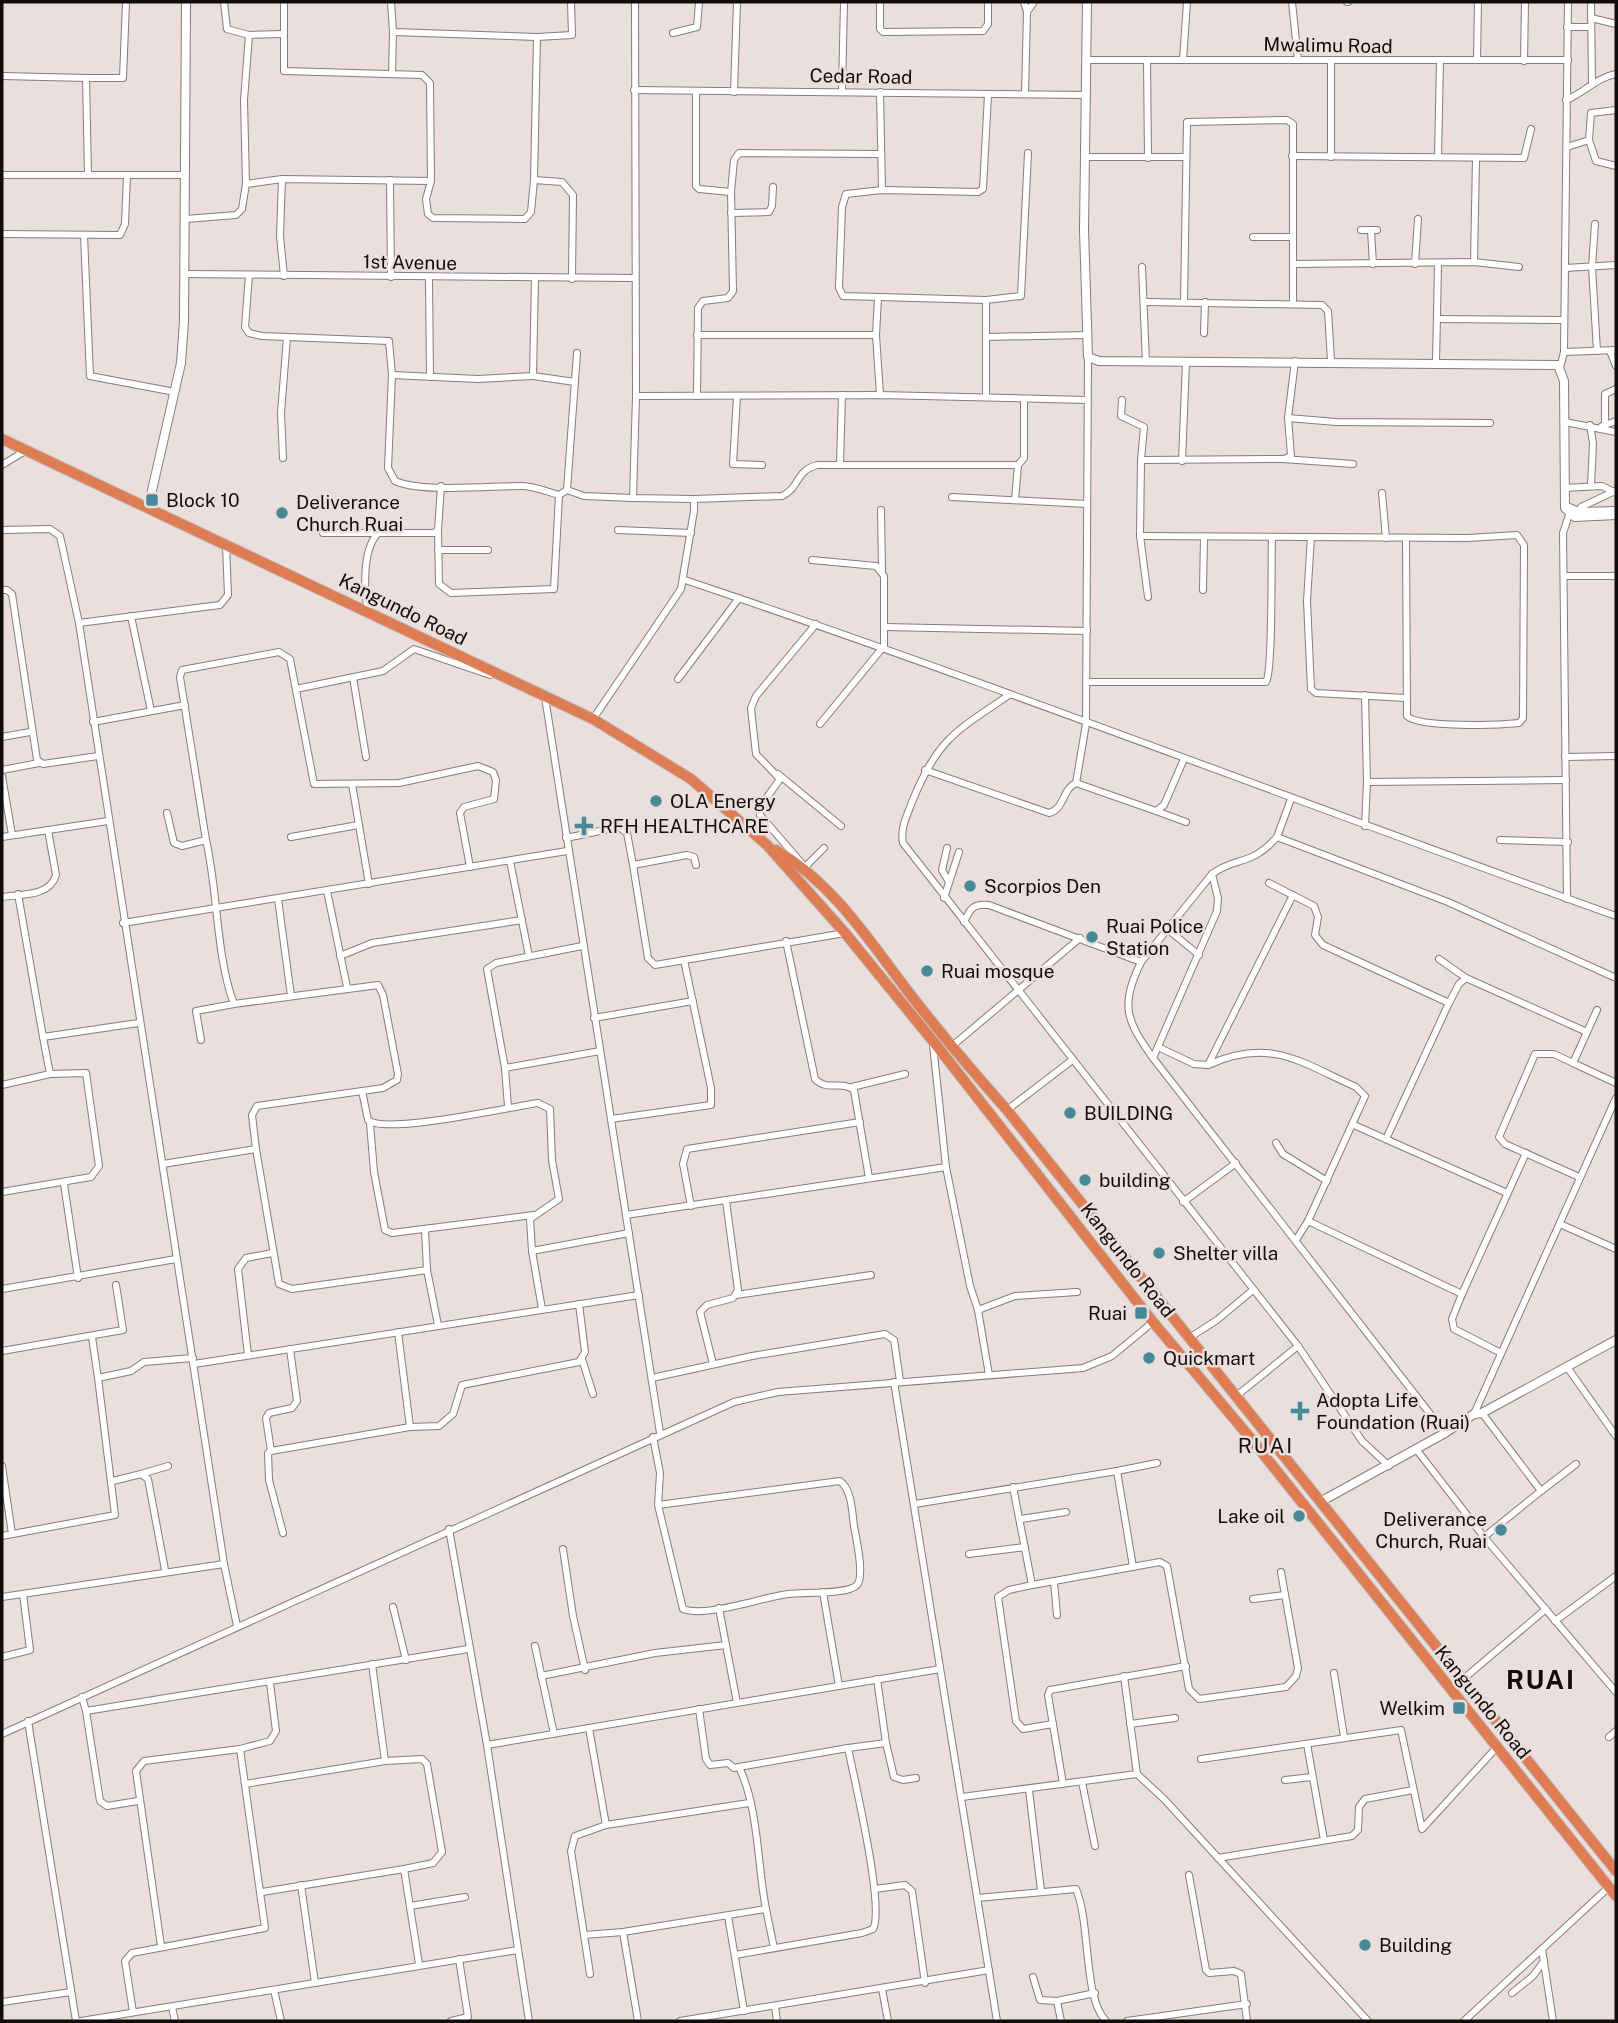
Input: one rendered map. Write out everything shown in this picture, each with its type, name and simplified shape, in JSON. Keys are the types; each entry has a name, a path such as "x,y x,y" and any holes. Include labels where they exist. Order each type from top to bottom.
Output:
{"highway":[{"name":"Kangundo Road","path":"2,439 593,719 691,779 767,845 845,933 933,1041 1153,1322 1252,1440 1613,1891"},
{"name":"Kangundo Road","path":"767,845 805,867 833,895 951,1047 1007,1110 1616,1871"},
{"path":"822,907 827,898 833,895"},
{"path":"1173,1346 1188,1337"}],"street":[{"path":"2,76 122,78 126,2"},
{"path":"148,508 181,363 186,274 186,2"},
{"path":"224,2 225,27 249,35 282,34"},
{"path":"284,2 282,69 286,72 422,75 430,83 431,181 426,199 428,214 433,218 524,219 531,212 537,37"},
{"path":"391,2 392,74"},
{"path":"393,32 537,37 572,35 571,2"},
{"path":"633,498 636,396 635,2"},
{"path":"673,33 697,27 699,2"},
{"path":"734,92 737,2"},
{"path":"842,91 844,2"},
{"path":"880,2 880,29 883,32 983,31 988,24 988,2"},
{"path":"1024,2 1027,12 1025,94"},
{"path":"1027,12 1034,2"},
{"path":"925,770 1049,813 1059,808 1068,789 1076,783 1086,724 1087,2"},
{"path":"1183,60 1187,2"},
{"path":"1293,2 1298,60"},
{"path":"1477,60 1478,2"},
{"path":"1524,61 1525,2"},
{"path":"1568,2 1564,352 1560,368 1564,381 1565,505 1575,514 1616,515"},
{"path":"1591,2 1592,83"},
{"path":"1591,18 1616,24"},
{"path":"1567,27 1591,27"},
{"path":"186,219 239,213 246,184 244,100 249,35"},
{"name":"Mwalimu Road","path":"1087,60 1568,60"},
{"path":"1147,60 1148,158"},
{"path":"1331,61 1331,157"},
{"path":"1438,157 1440,61"},
{"path":"1566,100 1584,92 1592,83 1616,74"},
{"path":"86,78 88,175"},
{"name":"Cedar Road","path":"634,90 1087,95"},
{"path":"696,91 696,186 699,189 731,192"},
{"path":"880,92 882,190"},
{"path":"988,94 983,189 978,192 849,192 842,207 841,293 846,298 1017,298 1023,292 1028,153"},
{"path":"1616,110 1590,114 1589,140 1596,161 1616,166"},
{"path":"1184,302 1185,130 1188,120 1287,120 1293,124 1293,304"},
{"path":"1292,156 1524,158 1531,129"},
{"path":"1567,147 1589,140"},
{"path":"697,396 700,304 728,298 733,291 731,192 734,160 739,153 881,154"},
{"path":"1086,157 1186,158"},
{"path":"1474,262 1476,158"},
{"path":"2,175 185,175"},
{"path":"2,234 114,236 124,230 127,175"},
{"path":"246,184 282,179 431,181"},
{"path":"282,179 280,236 284,276"},
{"path":"390,180 391,277"},
{"path":"534,180 562,182 572,190 572,279"},
{"path":"732,213 769,212 773,187"},
{"path":"1415,264 1418,219"},
{"path":"1595,224 1592,267 1597,351"},
{"path":"1361,230 1374,230 1373,264"},
{"path":"84,235 90,376 175,392"},
{"path":"1253,237 1292,237"},
{"path":"1293,264 1438,265 1474,262 1519,267"},
{"path":"1436,363 1438,265"},
{"path":"1565,268 1616,265"},
{"path":"1142,267 1146,302 1146,362"},
{"name":"1st Avenue","path":"186,274 634,278"},
{"path":"249,275 245,327 255,335 384,338 391,347 390,475 402,484 525,486 559,495 567,490"},
{"path":"429,278 430,377"},
{"path":"533,376 535,278"},
{"path":"878,298 876,335 880,395"},
{"path":"986,300 986,397"},
{"path":"1146,302 1326,307 1331,328 1331,361"},
{"path":"1204,333 1205,302"},
{"path":"1437,319 1564,320"},
{"path":"697,335 876,335"},
{"path":"986,337 1087,335"},
{"path":"283,458 281,413 287,337"},
{"path":"1564,352 1613,351 1616,366"},
{"path":"567,490 577,353"},
{"path":"1088,357 1098,361 1146,362 1552,364 1560,368"},
{"path":"1283,460 1291,456 1288,418 1295,361"},
{"path":"1182,461 1186,362"},
{"path":"392,374 478,379 533,376 575,382"},
{"path":"1603,426 1605,394 1616,388"},
{"path":"841,464 842,395"},
{"path":"636,396 880,395 1086,400"},
{"path":"737,396 733,464 762,465"},
{"path":"1014,500 1018,465 1024,458 1024,399"},
{"path":"1122,400 1121,416 1144,427 1140,536 1148,597"},
{"path":"1288,418 1349,422 1490,423"},
{"path":"1603,426 1616,421"},
{"path":"1565,422 1603,426 1616,432"},
{"path":"1590,425 1593,443 1591,486"},
{"path":"2,465 25,450"},
{"path":"1141,460 1283,460 1353,464"},
{"path":"567,490 584,496 633,498 782,496 787,494 800,473 808,467 841,464 1018,465"},
{"path":"441,486 438,530 439,584 451,593 554,589 559,495"},
{"path":"1564,488 1602,486 1615,492"},
{"path":"1567,899 1563,533 1581,506 1615,492"},
{"path":"1382,493 1386,538"},
{"path":"952,497 1087,504"},
{"path":"593,719 685,580 694,499"},
{"path":"820,724 884,646 881,510"},
{"path":"1575,514 1616,510"},
{"path":"2,530 57,531 79,623 138,1023 163,1164 224,1564 237,1626"},
{"path":"323,533 438,530"},
{"path":"618,530 691,533"},
{"path":"368,612 365,596 370,547 378,533"},
{"path":"1140,536 1406,538 1517,535 1522,542 1522,718 1517,724 1416,721 1407,716 1406,538"},
{"path":"1203,590 1205,537"},
{"path":"1086,682 1266,682 1271,668 1269,596 1272,537"},
{"path":"1311,537 1307,601 1311,690 1406,698"},
{"path":"79,623 220,605 228,595 226,545"},
{"path":"438,550 488,550"},
{"path":"812,560 876,566 882,570"},
{"path":"1564,576 1616,576"},
{"path":"685,580 884,646 1086,724 1616,916"},
{"path":"2,590 12,594 30,732 39,762"},
{"path":"350,603 365,596"},
{"path":"678,679 739,598"},
{"path":"131,617 151,711"},
{"path":"816,624 752,703 756,754 841,826"},
{"path":"884,627 1087,631"},
{"path":"296,689 383,671 414,649 460,666 507,678"},
{"path":"234,1004 216,909 214,874 206,840 180,673 185,668 279,652 290,659 314,784 399,783 478,766 487,767 496,780 494,799 464,807 460,813 470,867"},
{"path":"354,677 366,757"},
{"path":"1009,695 945,741 925,770 901,835 903,844 1071,1061 1298,1346 1362,1441 1389,1466"},
{"path":"1365,695 1365,826"},
{"path":"545,696 567,851 660,1433"},
{"path":"93,722 185,705"},
{"path":"2,737 30,732"},
{"path":"2,771 39,762 98,756"},
{"path":"1565,757 1616,757"},
{"path":"1157,811 1164,805 1184,759"},
{"path":"778,774 779,782 759,811 805,867 824,848"},
{"path":"2,776 12,835"},
{"path":"1367,782 1566,780"},
{"path":"1076,783 1186,822"},
{"path":"352,784 369,884"},
{"path":"1291,799 1277,837 1255,858 1224,866 1212,874 1166,928 1141,962 1129,995 1127,1013 1153,1058 1445,1433"},
{"path":"167,813 174,843 182,846 206,840"},
{"path":"2,837 108,821"},
{"path":"291,837 358,825"},
{"path":"566,838 619,827 628,832 650,962 659,966 845,933"},
{"path":"2,897 43,891 54,882 56,875 48,830"},
{"path":"1277,837 1448,902 1616,978"},
{"path":"1500,840 1568,842"},
{"path":"947,848 942,870 949,882"},
{"path":"123,923 567,851"},
{"path":"944,898 959,852"},
{"path":"633,866 687,855 694,857 696,866"},
{"path":"510,861 529,956"},
{"path":"1153,1058 1199,955 1219,902 1212,874"},
{"path":"1269,883 1318,910 1315,935 1323,945 1449,1003"},
{"path":"327,891 346,987"},
{"path":"18,894 50,1074"},
{"path":"1208,1065 1293,895"},
{"path":"278,899 291,996"},
{"path":"964,922 971,908 979,904 1141,962"},
{"path":"340,956 372,943 522,920"},
{"path":"1166,928 1199,955"},
{"path":"951,1047 1080,938"},
{"path":"786,942 815,1079 825,1086 852,1087 905,1074"},
{"path":"508,1107 505,1068 487,969 496,963 583,946"},
{"path":"1439,959 1466,978 1587,1032"},
{"path":"611,1119 711,1105 711,1088 684,960"},
{"path":"1386,1139 1449,1003 1466,978"},
{"path":"201,1040 196,1011 346,987 373,984 381,989 398,1074 392,1085 257,1106 252,1111 272,1253 279,1284 292,1289 427,1269"},
{"path":"594,1018 693,1001"},
{"path":"1573,1063 1598,1010"},
{"path":"43,1037 138,1023"},
{"path":"933,1041 946,1167 970,1286 978,1310 989,1375"},
{"path":"1158,1047 1194,1064 1208,1065 1245,1052 1264,1050 1282,1054 1362,1092 1365,1100 1354,1125 1308,1221 1296,1240"},
{"path":"505,1068 600,1051"},
{"path":"1579,1177 1504,1144 1499,1137 1535,1054 1542,1052 1573,1063 1616,1083"},
{"path":"1007,1110 1071,1061"},
{"path":"2,1085 50,1074 83,1072 88,1076 99,1152 97,1173 64,1184 2,1192"},
{"path":"852,1087 869,1178"},
{"path":"362,1091 370,1123 374,1172 385,1230 392,1233 505,1216 533,1215 559,1199 552,1160 550,1109 538,1103 427,1122 379,1126 370,1123"},
{"path":"1478,1413 1501,1353 1616,1098"},
{"path":"691,1206 683,1164 687,1149 860,1122"},
{"path":"1354,1125 1507,1193"},
{"path":"1276,1143 1283,1154 1327,1181"},
{"path":"163,1164 256,1149"},
{"path":"1501,1353 1454,1329 1452,1319 1527,1153"},
{"path":"1183,1202 1236,1163"},
{"path":"626,1215 946,1167"},
{"path":"64,1184 78,1278"},
{"path":"726,1201 736,1295"},
{"path":"533,1215 529,1225 542,1308"},
{"path":"1308,1221 1462,1294"},
{"path":"1560,1224 1616,1249"},
{"path":"425,1229 427,1269 438,1325"},
{"path":"532,1251 629,1233"},
{"path":"248,1355 238,1269 246,1258 272,1253"},
{"path":"2,1289 176,1259"},
{"path":"713,1364 700,1312 707,1305 736,1295 871,1275"},
{"path":"2,1351 123,1330 116,1285"},
{"path":"1188,1337 1217,1320 1253,1290"},
{"path":"978,1310 1015,1296 1077,1292"},
{"path":"98,1378 131,1371 144,1362 193,1361 248,1355 639,1295"},
{"path":"271,1451 410,1427 439,1426 449,1419 462,1385 571,1365 582,1359 585,1352 579,1304"},
{"path":"2,1734 660,1433 754,1396 897,1381 1090,1367 1112,1356 1153,1322"},
{"path":"398,1332 410,1427"},
{"path":"652,1378 713,1364 885,1334 894,1340 897,1381 915,1504 997,2021"},
{"path":"2,1536 112,1518 117,1512 92,1337"},
{"path":"1320,1502 1389,1466 1478,1413 1616,1340"},
{"path":"1235,1397 1298,1346"},
{"path":"283,1533 269,1480 268,1458 271,1451 267,1415 292,1408 297,1401 290,1349"},
{"path":"582,1359 593,1394"},
{"path":"1567,1367 1616,1436"},
{"path":"1478,1413 1541,1491"},
{"path":"653,1437 660,1473 658,1504 682,1609 719,1608 760,1597 823,1592 855,1586 860,1579 848,1493 840,1481 658,1504"},
{"path":"1416,1449 1484,1537 1616,1692"},
{"path":"915,1504 1157,1463"},
{"path":"1484,1537 1576,1464"},
{"path":"2,1466 4,1495 12,1534"},
{"path":"113,1481 168,1466"},
{"path":"1117,1471 1133,1567"},
{"path":"141,1474 148,1479 164,1570"},
{"path":"1013,1487 1032,1585"},
{"path":"1021,1519 1066,1512"},
{"path":"449,1529 487,1745 529,2021"},
{"path":"970,1554 1025,1547"},
{"path":"563,1549 573,1616 585,1670"},
{"path":"1053,1724 1023,1729 1016,1721 999,1608 998,1597 1002,1592 1160,1562 1167,1566 1190,1693 1199,1699 1244,1695 1291,1684 1298,1668 1280,1572"},
{"path":"2,1597 164,1570 224,1564"},
{"path":"1555,1620 1616,1576"},
{"path":"1054,1582 1057,1615"},
{"path":"823,1592 839,1686"},
{"path":"2,1657 30,1650 23,1594"},
{"path":"1253,1599 1285,1595"},
{"path":"393,1607 406,1660"},
{"path":"719,1608 737,1703"},
{"path":"1468,1675 1546,1609"},
{"path":"541,1676 585,1670 655,1653 726,1645"},
{"path":"536,1646 554,1734"},
{"path":"86,1711 468,1649"},
{"path":"372,1664 385,1761"},
{"path":"1063,1784 1048,1696 1053,1688 1186,1667"},
{"path":"487,1745 940,1669"},
{"path":"1334,1673 1344,1737"},
{"path":"1124,1676 1137,1774 1368,2021"},
{"path":"877,1679 894,1777 903,1780 916,1778"},
{"path":"161,1946 138,1801 136,1771 144,1761 240,1749 274,1737 270,1683"},
{"path":"82,1696 100,1801 107,1806 138,1801"},
{"path":"699,1709 705,1759 710,1765 728,1763 734,1768 886,1743"},
{"path":"1130,1724 1175,1718"},
{"path":"28,1721 71,1992 78,2021 517,1950"},
{"path":"589,1728 606,1825"},
{"path":"1201,1759 1402,1731 1422,1829 1497,1747"},
{"path":"1609,1737 1616,1731"},
{"path":"1307,1744 1324,1840"},
{"path":"735,1955 873,1929 877,1921 875,1889 848,1748"},
{"path":"133,2012 125,1961 132,1952 262,1931 265,1923 262,1892 240,1749"},
{"path":"246,1784 416,1758 427,1765 442,1852 433,1863 262,1892"},
{"path":"739,1767 749,1803 774,1948"},
{"path":"962,1797 1137,1774"},
{"path":"1285,1780 1312,1777"},
{"path":"1082,1782 1095,1846"},
{"path":"1029,1790 1041,1891"},
{"path":"1218,1858 1357,1833 1359,1807 1365,1799 1413,1790"},
{"path":"590,1974 571,1843 582,1831 749,1803"},
{"path":"404,1869 419,1964"},
{"path":"1189,1875 1206,1970 1209,1973 1234,1971 1241,1974 1247,2004 1247,2021"},
{"path":"301,1885 315,1983"},
{"path":"875,1889 905,1885 912,1891 925,1983"},
{"path":"977,1898 1076,1889 1091,1961 1087,1974 1105,2021"},
{"path":"1464,2021 1542,1949 1613,1891"},
{"path":"410,1906 465,1897"},
{"path":"584,1935 623,1932 766,1909"},
{"path":"728,1916 744,2011"},
{"path":"623,1932 638,2021"},
{"path":"1542,1949 1553,2021"},
{"path":"451,2021 468,2017 459,1959"},
{"path":"1512,1993 1533,1976 1544,1961"},
{"path":"680,2021 925,1983 989,1970"},
{"path":"1033,1977 1040,2000 1057,2001 1095,1993"},
{"path":"882,1989 888,2021"},
{"path":"274,1990 281,2021"},
{"path":"2,2002 71,1992"},
{"path":"1057,2001 1061,2021"},
{"path":"1127,2021 1247,2004"},
{"path":"775,2006 777,2021"},
{"path":"172,2007 175,2021"},
{"path":"113,2016 119,2021"}],"place":[{"name":"Block 10","path":"152,500"},
{"name":"Deliverance Church Ruai","path":"282,513"},
{"name":"OLA Energy","path":"656,801"},
{"name":"RFH HEALTHCARE","path":"584,826"},
{"name":"Scorpios Den","path":"970,886"},
{"name":"Ruai Police Station","path":"1092,937"},
{"name":"Ruai mosque","path":"927,971"},
{"name":"BUILDING","path":"1070,1113"},
{"name":"building","path":"1085,1180"},
{"name":"Shelter villa","path":"1159,1253"},
{"name":"Ruai","path":"1141,1313"},
{"name":"Quickmart","path":"1149,1358"},
{"name":"Adopta Life Foundation (Ruai)","path":"1300,1411"},
{"name":"Lake oil","path":"1299,1516"},
{"name":"Deliverance Church, Ruai","path":"1501,1530"},
{"name":"Welkim","path":"1459,1708"},
{"name":"Building","path":"1365,1945"}],"district":[{"name":"RUAI","path":"1266,1446"},
{"name":"RUAI","path":"1541,1680"}]}
